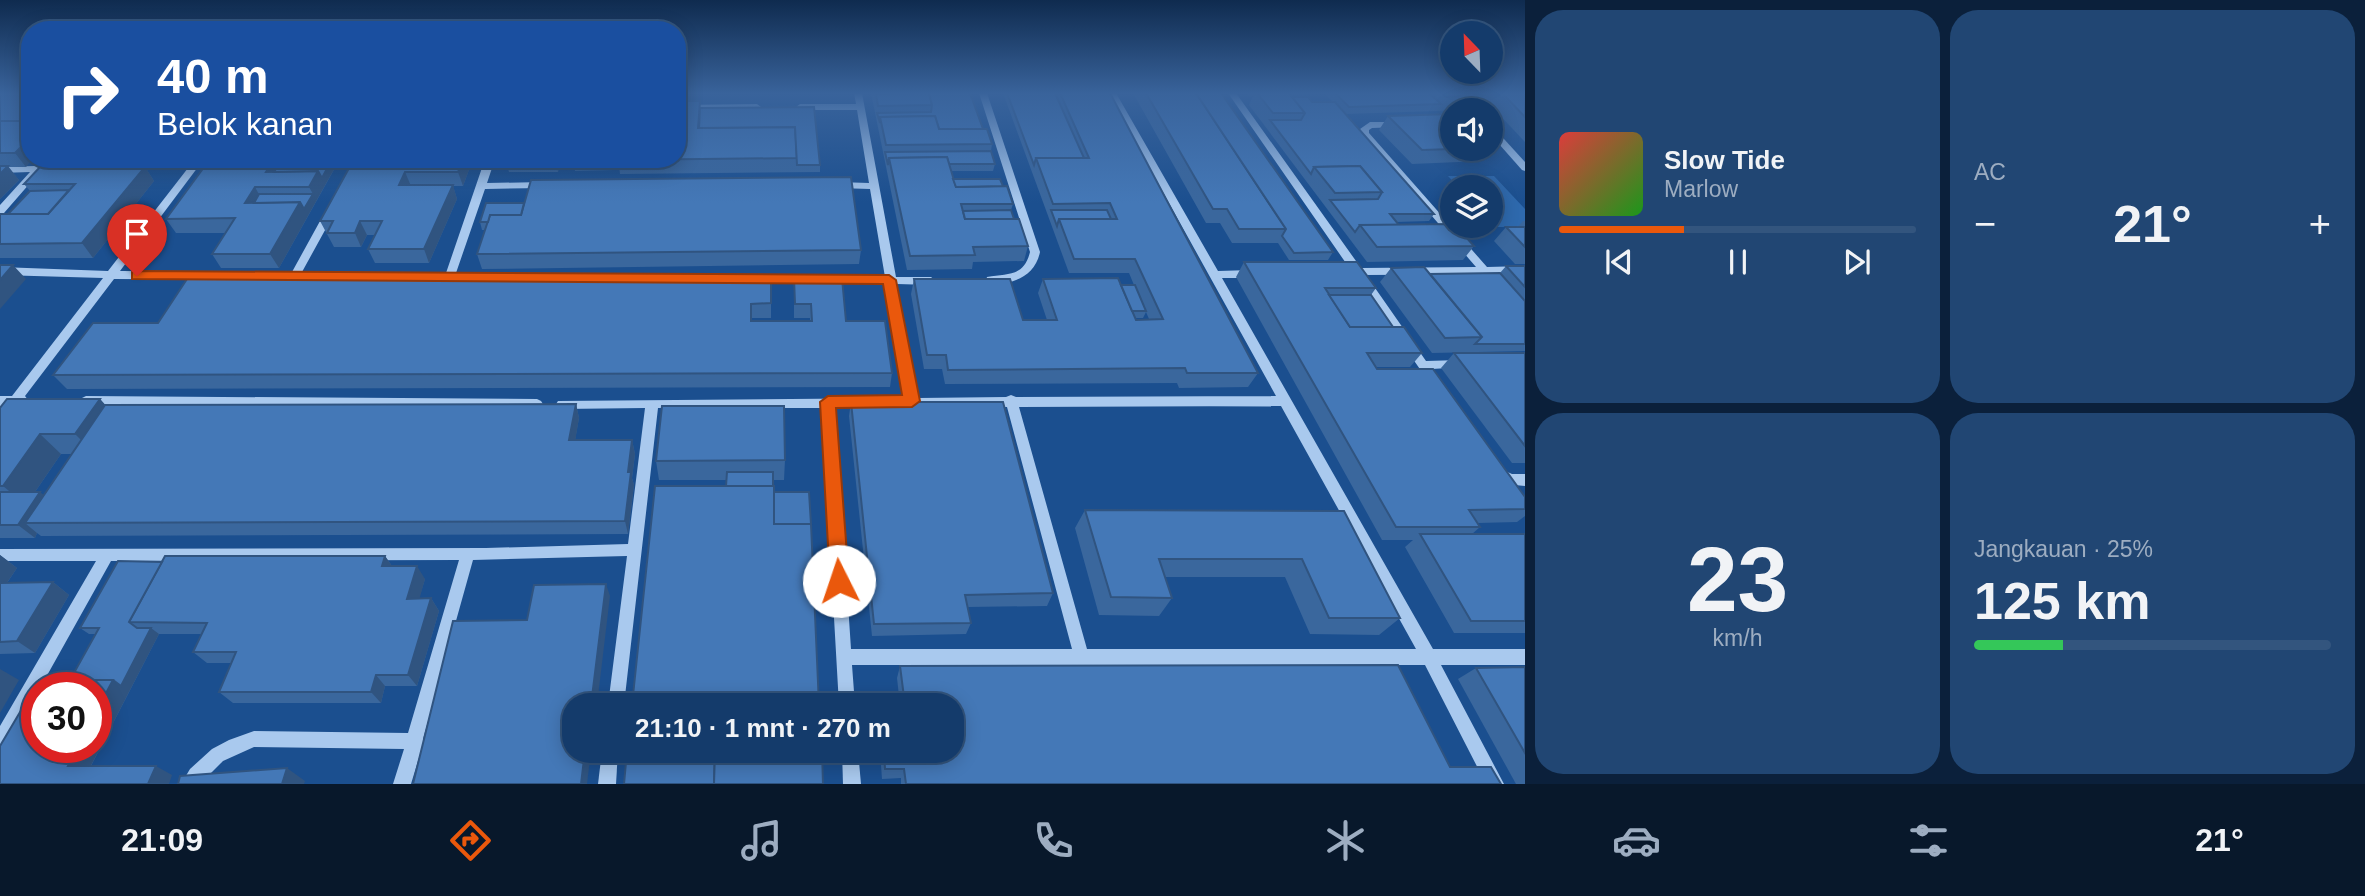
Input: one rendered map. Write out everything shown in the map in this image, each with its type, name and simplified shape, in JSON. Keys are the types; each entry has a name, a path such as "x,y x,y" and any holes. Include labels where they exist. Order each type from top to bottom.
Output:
{"street":[{"path":"864,130 912,401"},
{"path":"982,281 1018,277 1028,272 1034,263 1035,252 995,130"},
{"path":"1132,130 1430,659 1496,784"},
{"path":"1258,130 1445,397"},
{"path":"1364,130 1370,140 1485,271"},
{"path":"1503,143 1525,168"},
{"path":"0,419 193,168"},
{"path":"450,276 487,168"},
{"path":"0,170 37,169"},
{"path":"0,211 37,169"},
{"path":"480,186 550,184"},
{"path":"831,184 873,186"},
{"path":"295,276 334,206"},
{"path":"1345,272 1525,270"},
{"path":"0,271 111,275 724,279"},
{"path":"1213,275 1266,274"},
{"path":"738,279 944,281"},
{"path":"1422,365 1479,364"},
{"path":"70,401 652,405 1011,400 1286,401"},
{"path":"1011,400 1083,658"},
{"path":"0,401 42,401"},
{"path":"828,402 846,693"},
{"path":"617,693 652,405"},
{"path":"1491,461 1509,480 1525,480"},
{"path":"0,555 468,554 634,550"},
{"path":"402,784 468,554"},
{"path":"0,742 107,555"},
{"path":"844,657 1525,657"},
{"path":"190,784 200,768 213,757 231,745 254,739 416,741"},
{"path":"607,784 609,763"},
{"path":"851,763 852,784"}],"shaded area":[{"path":"1503,186 1525,209 1525,227 1503,227"}],"building":[{"path":"0,130 21,130 21,147 15,153 0,153"},
{"path":"686,130 795,130 797,158 686,159"},
{"path":"795,130 816,130 820,165 797,165"},
{"path":"883,130 987,130 992,144 886,145"},
{"path":"1021,130 1071,130 1084,158 1036,158 1034,165"},
{"path":"1076,130 1129,130 1258,373 1187,373 1185,368 948,370 946,355 927,355 914,279 1010,279 1023,320 1057,320 1043,279 1118,278 1136,320 1163,319 1135,259 1074,259 1059,219 1117,219 1110,203 1053,204 1036,158 1089,158"},
{"path":"1167,130 1220,130 1286,229 1239,229 1227,209 1213,209"},
{"path":"1220,130 1247,130 1333,252 1294,253 1282,236 1286,229"},
{"path":"1277,130 1359,130 1434,214 1390,214 1399,225 1360,225 1355,232 1330,200 1378,199 1382,192 1360,166 1314,167 1311,174"},
{"path":"1402,130 1440,130 1440,149 1422,150"},
{"path":"991,151 995,164 949,164 947,157 889,158 888,165 885,152"},
{"path":"947,157 956,187 1007,186 1013,204 961,204 965,219 1019,219 1028,246 973,247 975,255 910,256 889,158"},
{"path":"0,166 8,166 0,174"},
{"path":"1360,166 1382,192 1335,193 1314,167"},
{"path":"39,168 144,168 82,243 0,244 0,214 48,214 75,184 24,184"},
{"path":"203,168 268,168 266,172 318,171 309,187 255,187 245,203 300,202 270,254 212,254 235,218 166,219"},
{"path":"276,168 327,168 322,178 318,171 274,172"},
{"path":"349,168 460,168 458,172 405,172 399,185 453,185 424,249 368,249 382,221 360,221 355,233 327,233 333,221 320,221"},
{"path":"851,177 861,250 477,254 490,215 521,215 531,180"},
{"path":"953,179 1000,179 1003,186 956,187"},
{"path":"69,190 48,214 8,214 30,191"},
{"path":"259,194 313,194 304,209 300,202 254,203"},
{"path":"486,203 524,203 521,215 490,215 488,222 480,222"},
{"path":"1011,210 1014,219 965,219 963,211"},
{"path":"1051,210 1107,210 1111,219 1059,219 1057,226"},
{"path":"1440,224 1440,238 1467,238 1474,246 1377,247 1360,225"},
{"path":"1506,227 1525,227 1525,247"},
{"path":"1244,262 1357,262 1376,288 1325,288 1350,327 1404,327 1422,353 1367,353 1377,369 1433,369 1525,497 1525,509 1469,510 1480,527 1396,527"},
{"path":"0,265 13,265 0,280"},
{"path":"1506,266 1525,266 1525,287"},
{"path":"1424,267 1482,337 1445,338 1391,268"},
{"path":"1500,273 1525,301 1525,344 1475,344 1482,337 1430,274"},
{"path":"771,278 771,303 751,304 751,321 812,321 811,304 795,304 794,278 842,278 846,321 885,321 892,373 53,375 93,323 158,323 187,279"},
{"path":"1121,285 1135,285 1146,311 1132,311"},
{"path":"1329,295 1371,295 1393,327 1350,327"},
{"path":"1454,353 1525,353 1525,446"},
{"path":"7,399 100,399 75,434 40,434 3,486 0,486 0,408"},
{"path":"851,402 1003,402 1053,593 965,595 971,623 874,624"},
{"path":"576,404 569,440 632,440 625,521 25,523 105,405"},
{"path":"662,406 784,406 785,460 656,461"},
{"path":"727,472 773,472 773,486 726,486"},
{"path":"655,486 774,486 774,524 811,524 818,693 633,693"},
{"path":"0,492 40,492 18,525 0,525"},
{"path":"774,492 809,492 811,524 774,524"},
{"path":"1085,510 1344,511 1400,618 1329,618 1302,559 1159,559 1172,598 1111,597"},
{"path":"1420,534 1525,534 1525,621 1471,621"},
{"path":"165,556 385,556 382,566 417,566 407,599 431,598 408,675 376,675 371,692 219,692 236,652 193,652 207,623 129,622"},
{"path":"118,561 162,562 129,622 137,628 151,628 121,686 112,680 112,672 74,672 99,628 80,628"},
{"path":"53,582 17,641 0,642 0,583"},
{"path":"606,584 592,693 562,693 562,763 584,763 581,784 413,784 453,621 527,620 534,585"},
{"path":"1398,665 1450,767 1491,767 1501,784 906,784 904,769 885,769 885,763 964,763 964,693 903,693 900,666"},
{"path":"1525,667 1525,753 1476,668"},
{"path":"21,710 21,763 156,766 148,784 0,784 0,746"},
{"path":"626,763 715,763 714,784 624,784"},
{"path":"715,763 822,763 823,784 714,784"},
{"path":"287,768 282,784 178,784 180,776"}],"route":[{"path":"137,276 889,280 912,401 828,402 839,581"}]}
